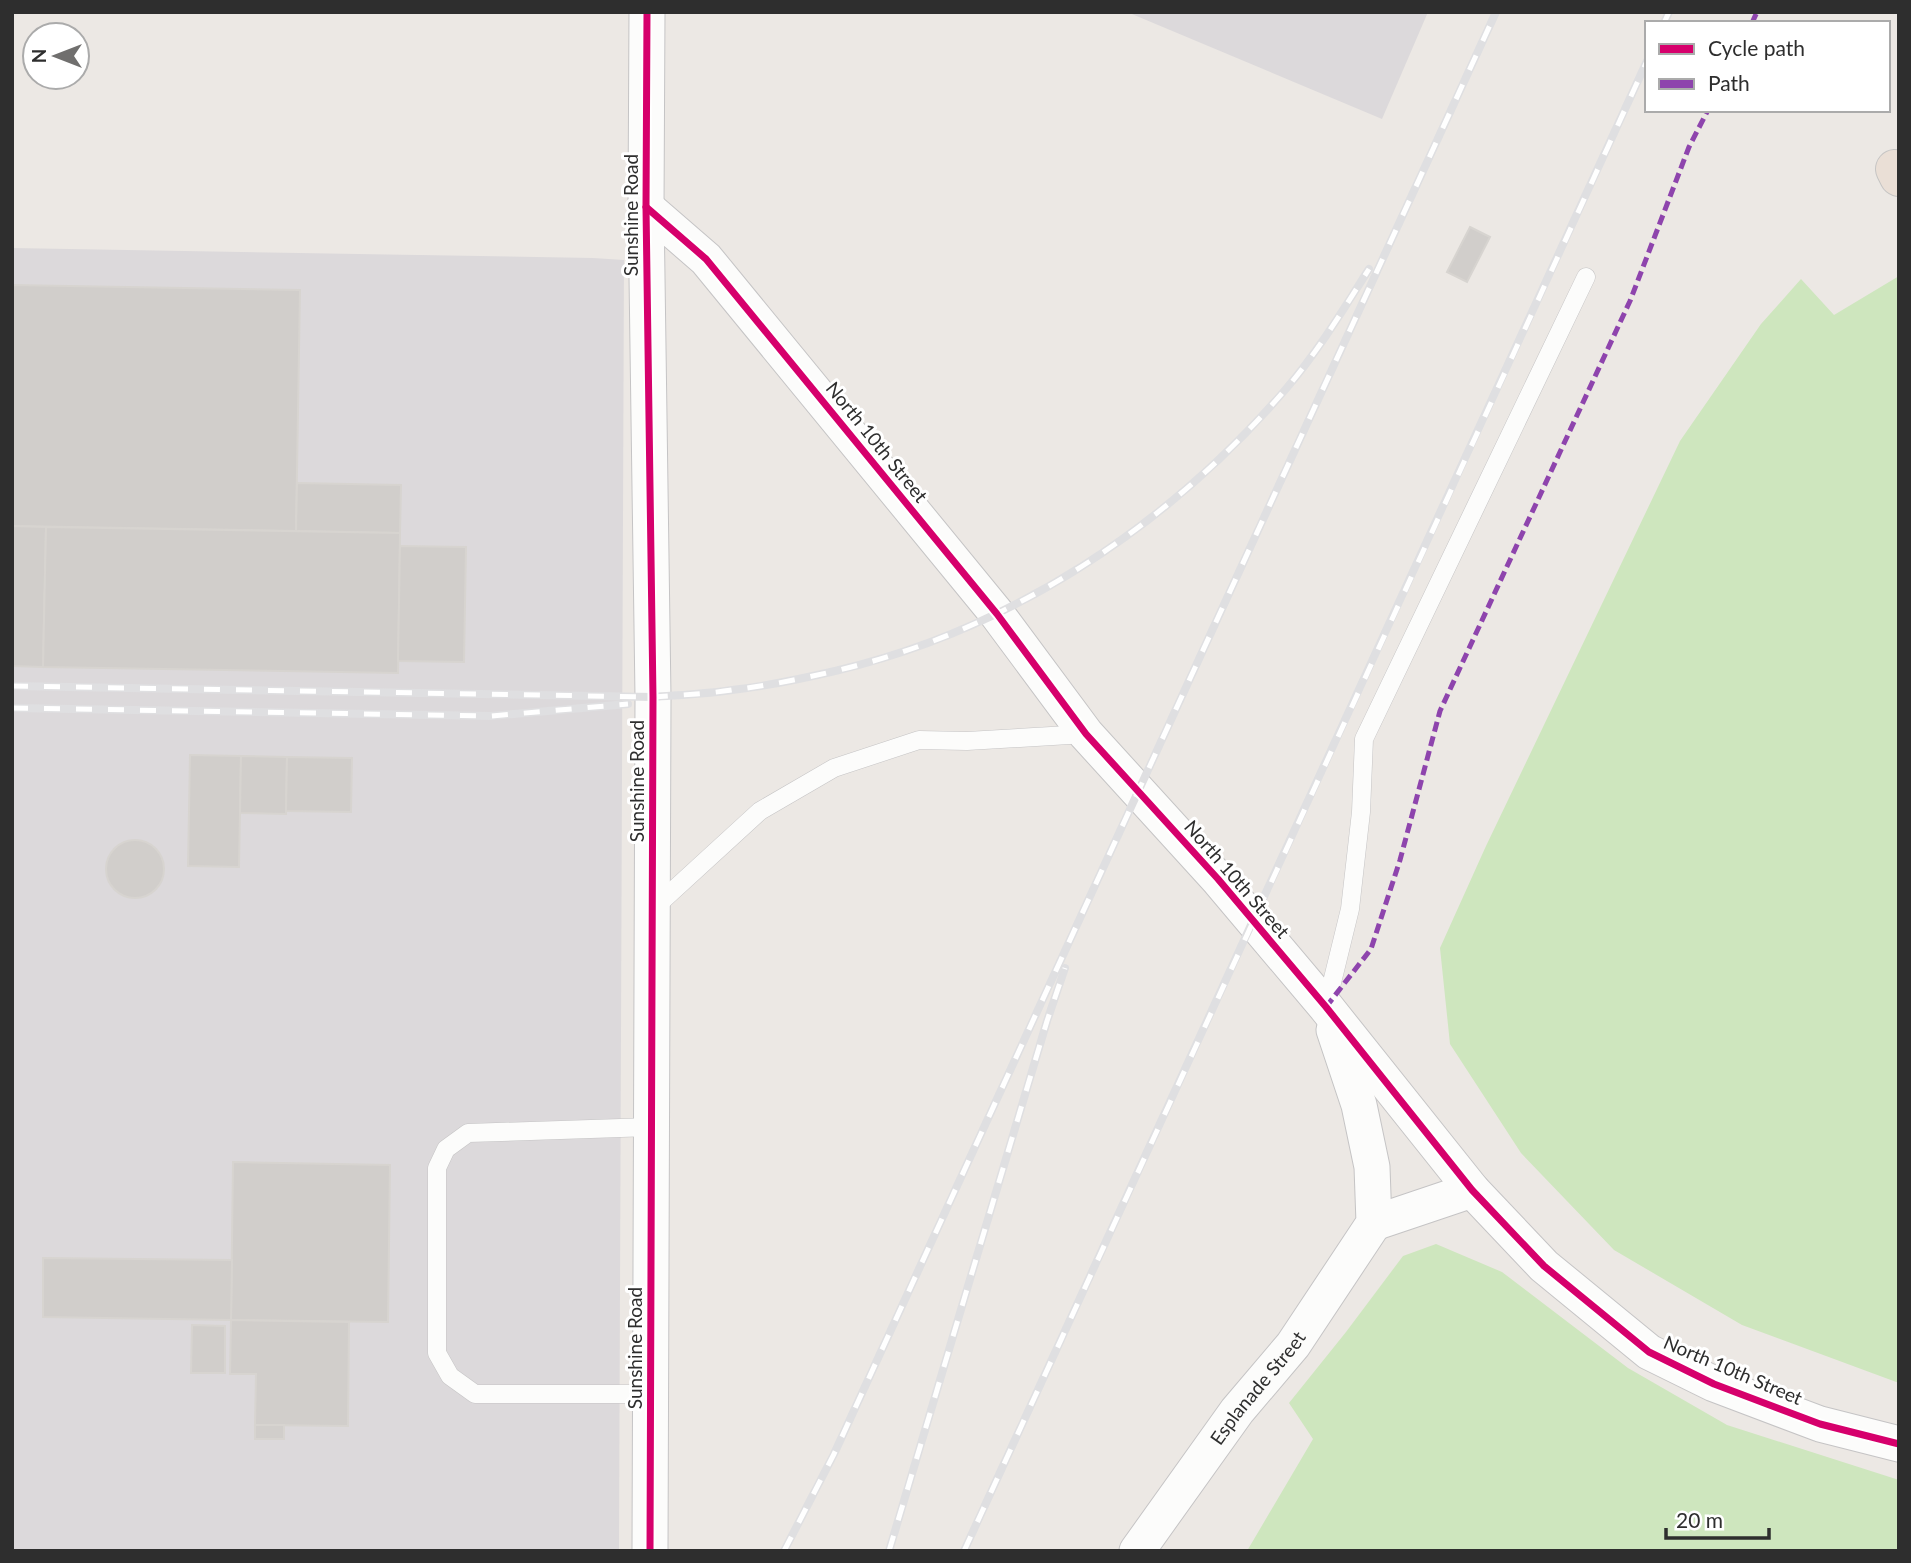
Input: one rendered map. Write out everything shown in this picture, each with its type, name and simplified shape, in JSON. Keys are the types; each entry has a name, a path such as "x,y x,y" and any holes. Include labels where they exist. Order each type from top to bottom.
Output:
{"street":[{"name":"Sunshine Road","path":"643,1546 650,1394 653,909 653,697 646,207 647,12"},
{"name":"North 10th Street","path":"646,207 706,258 998,614 1086,734 1218,879 1326,1007 1472,1190 1544,1266 1649,1352 1714,1384 1821,1424 1899,1444"},
{"path":"1326,1007 1359,1105 1372,1167 1374,1223 1472,1190"},
{"name":"Esplanade Street","path":"1137,1551 1237,1411 1293,1345 1374,1223"}],"lane":[{"path":"1326,1007 1350,909 1364,739 1586,277"},
{"path":"653,909 760,811 834,768 919,740 967,741 1086,734"},
{"path":"650,1394 475,1394 450,1377 437,1353 437,1168 446,1149 468,1133 652,1127"}],"shaded area":[{"path":"1127,12 1428,12 1382,119"},
{"path":"12,248 624,260 619,1551 12,1551"}],"green space":[{"path":"1899,276 1899,1383 1742,1325 1614,1250 1521,1153 1450,1044 1440,948 1680,441 1761,324 1801,279 1834,315"},
{"path":"1436,1244 1502,1272 1628,1368 1727,1425 1899,1480 1899,1551 1247,1551 1313,1439 1289,1403 1403,1256"}],"building":[{"path":"1470,227 1490,237 1467,282 1447,272"},
{"path":"12,285 300,290 296,531 12,526"},
{"path":"297,483 401,485 400,533 296,531"},
{"path":"12,526 46,527 43,667 12,666"},
{"path":"46,527 400,533 398,673 43,667"},
{"path":"400,546 466,547 464,662 398,661"},
{"path":"190,755 241,756 239,867 188,866"},
{"path":"241,756 287,757 286,814 240,813"},
{"path":"287,757 352,758 351,812 286,811"},
{"path":"129,840 141,840 151,844 160,853 164,875 156,890 141,898 129,898 119,894 110,885 106,875 106,863 110,853 119,844"},
{"path":"233,1162 390,1165 388,1322 231,1320"},
{"path":"43,1258 232,1260 231,1320 43,1317"},
{"path":"231,1320 349,1322 348,1426 255,1425 256,1374 230,1374"},
{"path":"192,1325 225,1326 225,1373 191,1373"},
{"path":"255,1425 284,1425 284,1439 255,1439"}],"railway":[{"path":"784,1551 834,1454 1496,12"},
{"path":"1665,21 1669,12"},
{"path":"964,1551 1645,65"},
{"path":"12,686 653,697 771,684 835,671 900,653 963,629 1024,600 1082,566 1138,528 1190,486 1239,439 1297,376 1369,269"},
{"path":"12,708 491,716 628,704"},
{"path":"889,1551 1065,968"}],"marked path":[{"path":"1753,21 1757,12"},
{"path":"1326,1007 1371,949 1400,860 1440,711 1630,301 1689,147 1707,112"}],"cycle path":[{"path":"647,12 646,207 653,697 650,1551"},
{"path":"646,207 706,259 997,614 1086,734 1218,879 1326,1007 1472,1190 1544,1266 1649,1352 1714,1384 1820,1424 1899,1444"}]}
